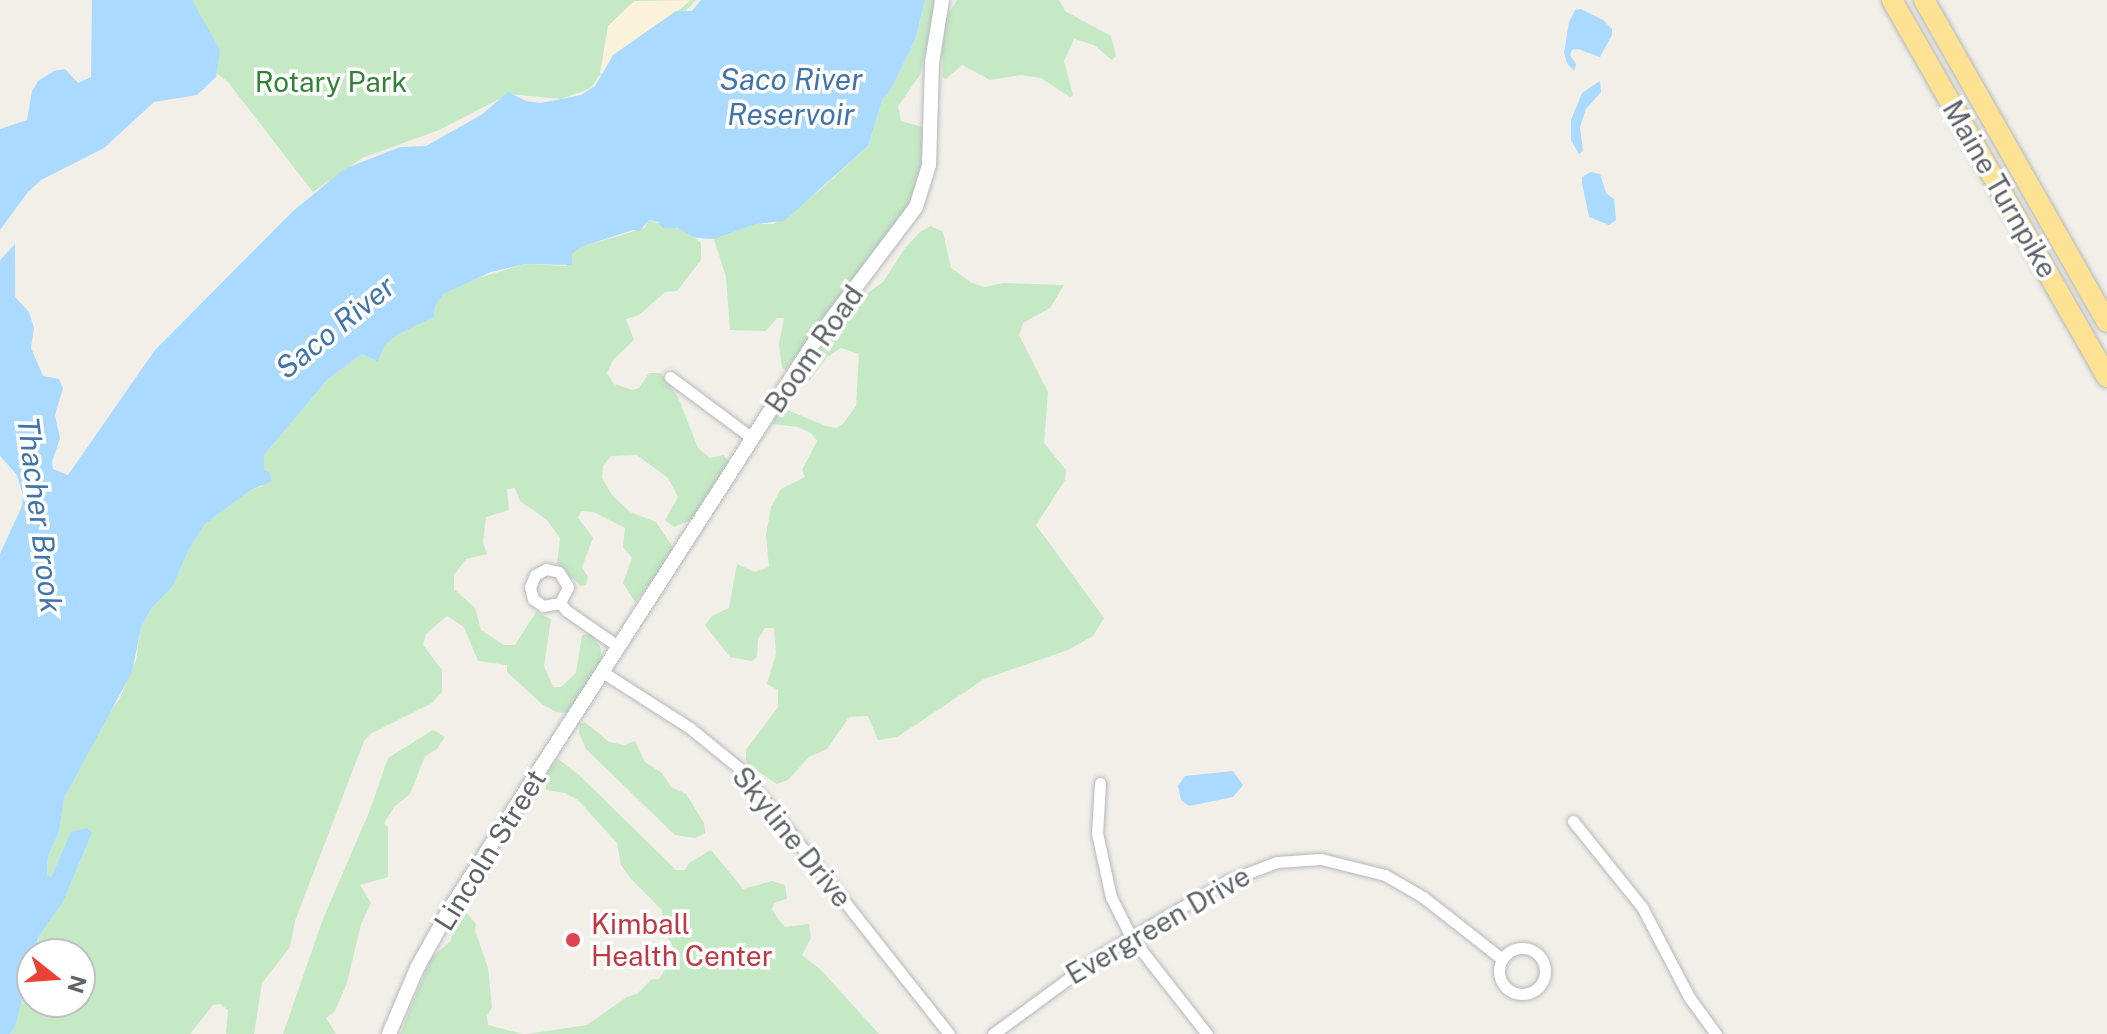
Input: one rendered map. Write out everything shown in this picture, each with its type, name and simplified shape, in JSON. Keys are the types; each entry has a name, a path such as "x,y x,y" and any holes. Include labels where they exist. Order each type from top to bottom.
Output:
{"highway":[{"name":"Maine Turnpike","path":"1892,0 2107,377"},
{"name":"Maine Turnpike","path":"1924,0 2107,322"}],"street":[{"name":"Boom Road","path":"604,673 815,341 891,244 919,201 929,165 932,63 942,0"},
{"path":"670,377 752,438"},
{"path":"560,603 573,617 619,647"},
{"name":"Lincoln Street","path":"389,1034 417,968 448,912 604,673"},
{"name":"Skyline Drive","path":"604,673 690,728 739,768 949,1034"},
{"path":"1100,783 1100,853 1111,897 1131,937 1207,1034"},
{"path":"1573,821 1642,907 1697,1011 1716,1034"},
{"name":"Evergreen Drive","path":"993,1034 1074,971 1251,870 1277,862 1321,859 1365,868 1398,881 1502,959"},
{"path":"1518,948 1533,951 1544,966 1541,984 1526,994 1508,990 1499,973 1502,959 1518,948"}],"green space":[{"name":"Rotary Park","path":"132,0 696,0 673,24 599,76 591,88 561,99 509,94 439,130 362,158 313,192 228,82 148,20"},
{"path":"925,0 936,0 920,75 898,106 901,121 922,127 926,134 920,184 910,204 786,370 782,368 779,344 784,318 777,318 766,331 730,330 726,277 714,239 756,224 774,224 820,190 868,146 883,98 890,91 915,40"},
{"path":"957,0 1059,0 1065,11 1111,36 1116,56 1112,60 1094,45 1074,39 1064,61 1073,95 1070,97 1041,78 1021,75 990,80 962,65 946,79 943,77 942,53 945,20"},
{"path":"648,220 688,232 701,243 701,260 677,291 665,292 639,315 626,319 634,340 613,360 607,373 614,384 633,390 639,388 649,373 661,373 678,397 698,448 710,458 724,455 729,463 693,519 674,527 665,520 678,497 668,478 637,455 611,456 603,466 602,478 612,495 630,512 656,522 672,546 673,556 635,602 623,583 632,558 623,547 625,528 594,512 581,511 578,518 593,538 582,567 588,577 586,585 581,586 557,564 560,538 547,520 520,501 515,488 507,489 509,510 486,517 483,542 487,554 466,559 454,575 454,589 475,608 481,630 504,645 515,645 536,612 551,619 544,666 553,687 561,687 576,673 582,635 591,634 600,646 602,658 595,676 568,713 556,712 542,704 507,672 507,665 478,661 464,627 447,616 426,634 423,645 442,670 442,692 432,703 372,733 364,741 295,921 290,947 262,983 254,1034 226,1034 228,1010 220,1004 213,1005 190,1034 10,1034 16,1017 96,1018 96,938 39,938 63,902 92,833 63,850 51,877 47,875 48,856 59,832 64,798 105,718 119,700 136,660 141,628 151,609 173,586 188,551 205,524 251,490 263,486 264,455 328,379 362,354 378,362 385,345 397,335 434,317 435,307 443,294 455,285 525,264 566,266 571,254 581,247 645,228"},
{"path":"931,226 943,232 951,268 972,283 985,287 1003,283 1064,285 1050,308 1023,323 1019,335 1048,392 1044,443 1066,470 1065,480 1036,525 1104,618 1093,636 1068,650 984,679 897,737 878,740 868,716 849,717 827,749 809,757 788,780 777,784 746,763 746,750 778,707 778,690 767,684 776,654 774,628 765,628 758,639 757,657 752,661 730,657 705,625 712,616 729,608 737,564 755,572 769,567 766,535 771,507 781,489 805,477 802,470 817,441 811,433 798,427 773,424 776,414 785,409 826,426 837,428 843,424 856,406 859,354 841,348 827,357 810,380 802,384 800,379 813,357 858,300 883,282 905,248 920,232"},
{"path":"585,722 609,742 624,745 635,741 645,762 662,773 671,787 686,794 704,823 705,833 696,838 675,835 586,749 579,733 580,724"},
{"path":"433,730 445,737 437,749 425,756 410,794 395,806 384,823 388,828 388,877 360,885 371,903 361,924 347,983 335,1011 326,1018 336,1034 283,1034 323,919 370,810 388,758"},
{"path":"558,759 579,775 676,870 685,870 689,863 711,850 743,889 772,881 785,885 787,899 774,903 772,909 778,919 785,927 809,924 811,938 802,955 821,970 879,1034 527,1034 587,1025 627,997 637,994 652,979 659,979 673,957 672,944 662,930 662,910 621,865 617,843 578,800 565,793 546,790 545,775"},
{"path":"464,910 476,924 475,930 488,968 492,1007 487,1016 488,1025 523,1034 400,1034 431,958 451,941 452,924"}],"sand":[{"path":"691,0 603,75 600,73 608,26 634,1"}],"water":[{"path":"92,0 192,0 220,50 216,77 197,95 154,102 104,148 41,180 28,192 0,230 0,129 27,120 32,91 38,81 54,71 65,69 78,83 91,77"},
{"name":"Saco River Reservoir","path":"701,0 925,0 915,40 890,91 883,98 868,146 784,221 756,224 714,239 696,238 677,228 663,228 658,222 649,220 640,231 633,230 581,247 572,254 572,265 525,264 491,272 443,294 435,307 434,317 397,335 385,345 378,362 362,354 328,379 264,455 264,470 269,472 272,481 251,490 205,524 188,551 173,586 151,609 141,628 132,672 64,798 59,832 48,856 47,875 51,877 71,832 87,828 92,833 63,902 38,938 16,938 17,1018 10,1034 0,1034 0,554 22,506 23,496 17,475 0,456 0,260 15,244 15,297 29,312 34,328 31,348 43,376 59,379 63,388 55,415 60,438 52,462 53,469 68,475 155,350 292,212 344,169 400,147 426,146 481,115 508,92 526,101 541,103 581,95 595,86 613,55 676,11 692,11"},
{"path":"1581,9 1603,20 1612,29 1612,35 1600,57 1578,49 1572,50 1570,55 1576,64 1574,71 1564,53 1569,22 1575,10"},
{"path":"1600,81 1601,92 1586,109 1580,127 1583,151 1579,154 1571,140 1571,120 1582,93"},
{"path":"1591,172 1600,174 1606,193 1614,199 1616,220 1609,225 1589,217 1582,177"},
{"path":"1233,771 1243,785 1233,797 1189,806 1181,800 1178,786 1185,776"}],"place":[{"name":"Kimball Health Center","path":"573,940"}],"water label":[{"name":"Saco River","path":"335,327"},
{"name":"Thacher Brook","path":"40,515"}]}
